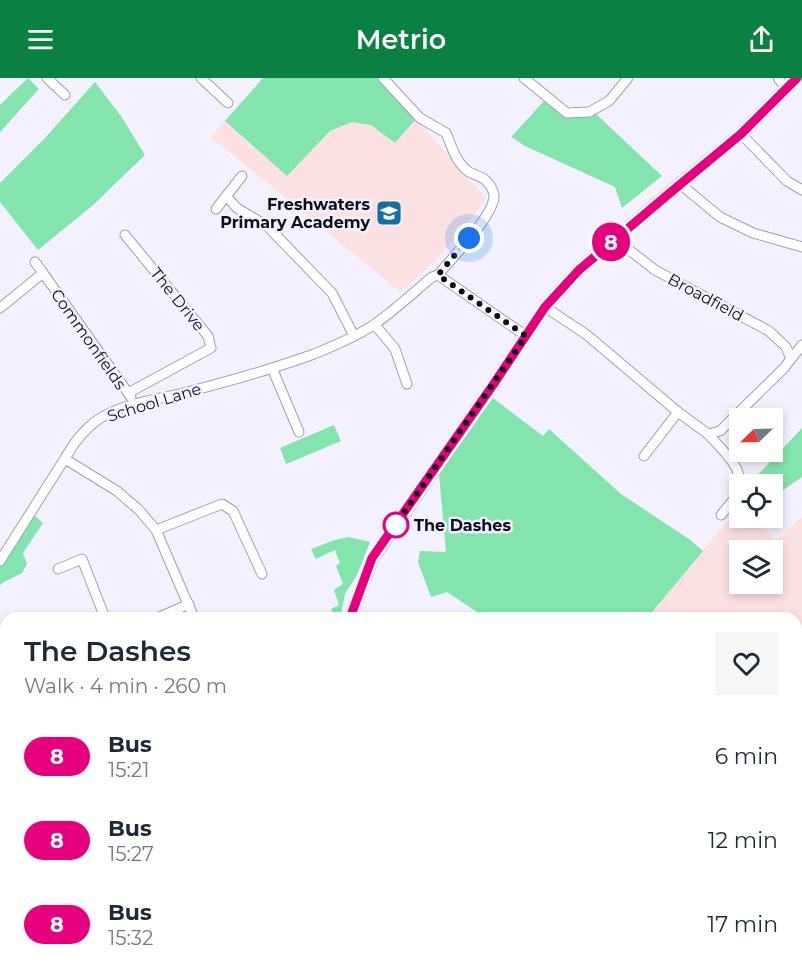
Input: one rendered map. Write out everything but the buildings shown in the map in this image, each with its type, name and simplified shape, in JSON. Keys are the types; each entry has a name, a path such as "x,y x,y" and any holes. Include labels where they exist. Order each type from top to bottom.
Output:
{"street":[{"path":"47,78 65,95"},
{"path":"201,78 228,103"},
{"name":"School Lane","path":"0,561 83,432 94,422 107,414 136,404 272,368 354,336 375,325 438,275 484,220 492,206 494,196 490,185 461,164 447,133 420,118 383,78"},
{"path":"524,78 567,113 589,112 609,101 628,78"},
{"path":"778,78 786,88"},
{"path":"352,612 372,558 545,307 579,270 741,134 797,78"},
{"path":"741,134 787,181 802,190"},
{"path":"216,209 242,176"},
{"path":"680,184 720,217 753,233 802,246"},
{"path":"226,196 237,208 267,226 332,293 354,336"},
{"name":"The Drive","path":"125,235 208,336 211,348 128,393"},
{"name":"Broadfield","path":"615,239 655,270 769,331 786,347 791,359"},
{"name":"Commonfields","path":"35,262 136,404"},
{"name":"Commonfields","path":"0,308 43,273"},
{"path":"438,275 526,336"},
{"path":"545,307 587,335 678,412 708,434 733,463 738,474"},
{"path":"375,325 395,349 407,384"},
{"path":"708,434 720,431 784,368 802,345"},
{"path":"272,368 299,432"},
{"path":"644,456 678,412"},
{"path":"65,459 117,491 140,510 156,530 192,612"},
{"path":"156,530 222,504 233,511 262,574"},
{"path":"722,516 729,507"},
{"path":"58,569 82,559 103,612"},
{"path":"171,612 189,604"}],"shaded area":[{"name":"Freshwaters Primary Academy","path":"416,119 486,198 443,252 400,292 211,137 225,121 287,176 330,131 352,122 371,125 395,143"},
{"path":"802,517 802,612 652,612 729,519 729,528 765,528 776,540"}],"green space":[{"path":"28,78 39,89 0,132 0,105"},
{"path":"263,78 377,78 416,119 395,143 371,125 352,122 330,131 287,176 225,121"},
{"path":"95,82 121,116 145,155 92,206 38,250 0,202 0,183 45,138"},
{"path":"544,101 568,116 581,117 596,114 662,176 622,208 615,187 525,146 511,137"},
{"path":"493,398 543,436 549,429 621,494 689,539 703,551 652,612 477,612 447,592 431,597 418,562 420,551 446,552 439,474"},
{"path":"334,425 341,441 286,464 280,448"},
{"path":"802,428 802,477 783,490 783,474 759,474 770,462 783,462 783,448"},
{"path":"34,515 43,523 23,553 27,564 22,573 0,586 0,566"},
{"path":"349,537 370,542 357,575 345,594 341,612 332,612 331,609 339,605 334,590 343,584 336,566 340,563 335,550 316,559 311,549"}],"bus line":[{"name":"8","path":"352,612 372,558 545,307 579,270 741,134 797,78"}],"place":[{"name":"Freshwaters Primary Academy","path":"389,213"},
{"name":"The Dashes","path":"396,525"}],"route":[{"path":"396,525 394,527 526,336 438,275 469,238"}]}
